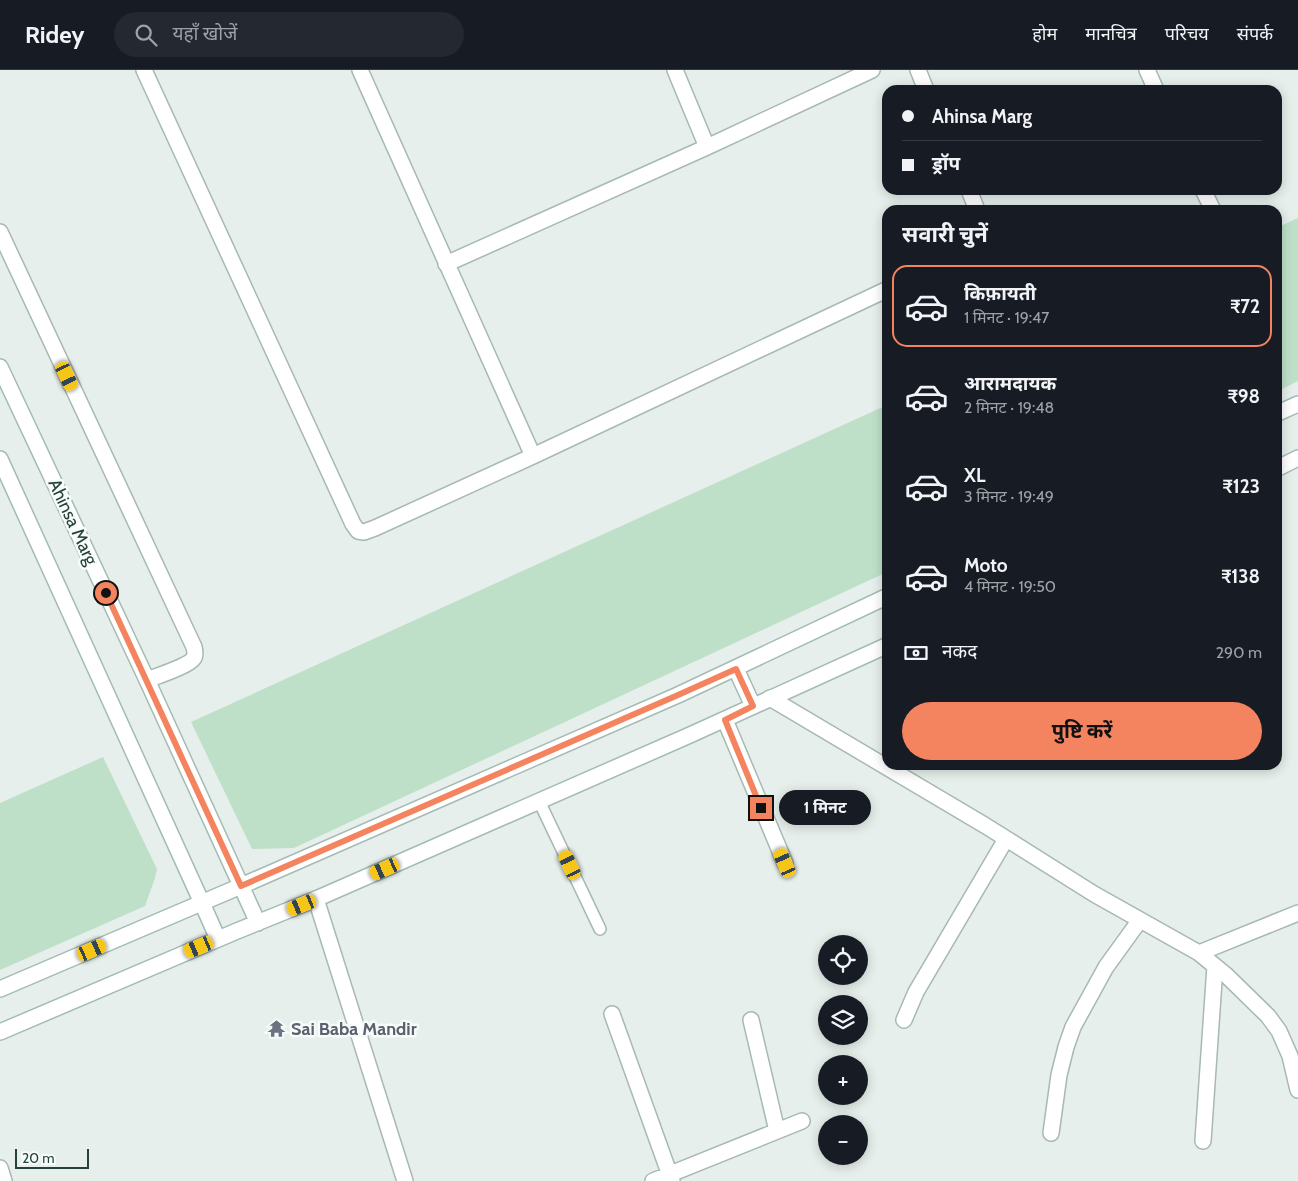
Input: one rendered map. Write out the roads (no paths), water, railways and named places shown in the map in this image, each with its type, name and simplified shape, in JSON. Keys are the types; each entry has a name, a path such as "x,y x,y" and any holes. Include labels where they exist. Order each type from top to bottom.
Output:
{"street":[{"path":"144,70 353,524 358,531 364,532 375,528 533,456 882,292"},
{"path":"360,70 533,456"},
{"path":"675,70 707,147"},
{"path":"446,264 707,147 872,70"},
{"path":"918,70 924,85"},
{"path":"1147,70 1154,85"},
{"path":"0,232 194,647 195,654 193,659 186,664 148,680"},
{"name":"Ahinsa Marg","path":"0,366 148,680 258,923"},
{"path":"1282,411 1298,404"},
{"path":"1282,466 1298,458"},
{"path":"0,459 218,940"},
{"path":"0,990 678,695 882,599"},
{"path":"0,1032 316,899 725,720 882,648"},
{"path":"736,669 753,706"},
{"path":"770,698 882,765"},
{"path":"725,720 785,863"},
{"path":"891,770 1094,894 1199,953 1248,996 1268,1016 1279,1031 1290,1056 1298,1090"},
{"path":"904,1020 916,992 1006,839"},
{"path":"316,899 405,1181"},
{"path":"1199,953 1298,913"},
{"path":"1051,1133 1059,1075 1066,1047 1074,1027 1106,967 1140,920"},
{"path":"1204,1141 1215,966"},
{"path":"612,1014 671,1178"},
{"path":"751,1020 777,1131"},
{"path":"654,1181 671,1178 802,1121"},
{"path":"0,1168 4,1181"}],"lane":[{"path":"539,801 600,929"}],"place":[{"name":"Sai Baba Mandir","path":"277,1029"}]}
